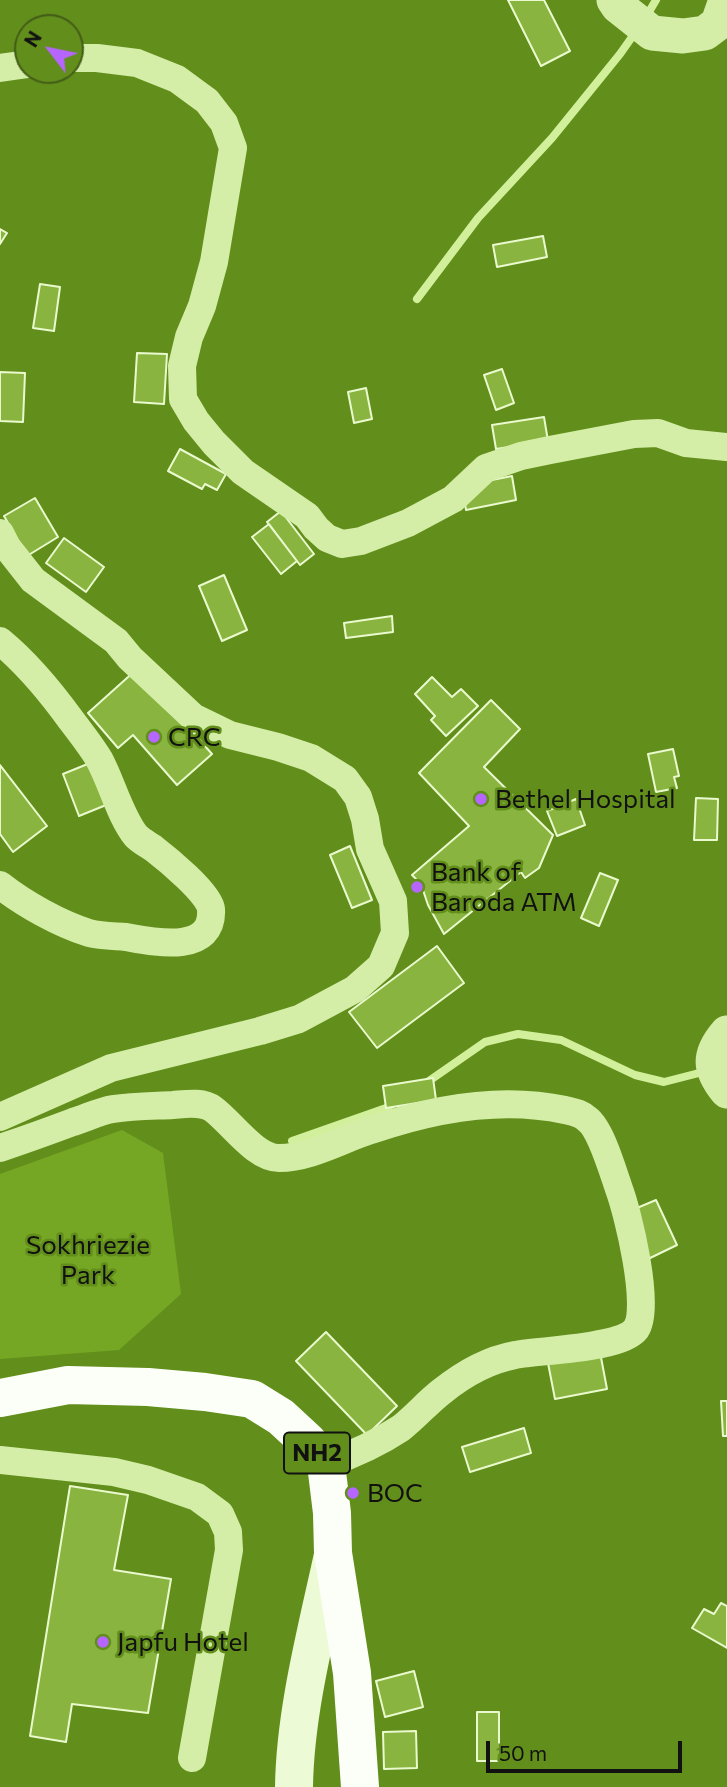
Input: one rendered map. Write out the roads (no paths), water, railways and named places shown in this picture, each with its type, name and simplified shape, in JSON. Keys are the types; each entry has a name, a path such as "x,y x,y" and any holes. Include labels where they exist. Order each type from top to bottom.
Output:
{"highway":[{"name":"NH2","path":"0,1398 68,1385 205,1392 252,1399 281,1417 308,1442 326,1464 332,1513 333,1553 352,1673 360,1787"}],"main road":[{"path":"294,1787 310,1659 333,1553"}],"street":[{"path":"614,0 652,33 683,36 705,33 718,23 726,0"},
{"path":"84,58 137,62 177,79 207,101 224,123 233,148 214,261 182,366 183,399 214,443 243,472 307,516 327,538 342,544 361,541 408,523 453,499 486,468 521,456 634,434 658,433 686,443 727,447"},
{"path":"0,533 7,547 33,580 116,641 130,658 193,717 230,735 311,758 345,779 358,797 370,849 393,901 395,933 381,966 355,989 299,1019 111,1068 0,1117"},
{"path":"0,641 46,686 85,738 99,759 130,827 139,839 155,849 204,894 211,907 209,924 202,936 187,942 167,943 91,933 39,910 0,885"},
{"path":"727,1032 718,1044 712,1061 717,1079 727,1091"},
{"path":"0,1148 110,1109 186,1104 201,1104 212,1108 260,1152 277,1158 326,1147 423,1114 471,1106 522,1105 561,1109 579,1113 590,1120 624,1203 642,1288 639,1325 632,1333 622,1338 580,1347 515,1355 485,1364 441,1392 403,1426 376,1444 326,1464"},
{"path":"0,1460 87,1469 148,1480 197,1497 220,1514 228,1532 229,1550 192,1758"}],"waterway":[{"path":"646,17 656,0"},
{"path":"417,299 478,218 552,138 637,30"},
{"path":"426,1083 485,1042 518,1034 561,1040 635,1075 664,1082 699,1073"},
{"path":"292,1141 394,1103"}],"place":[{"name":"CRC","path":"154,737"},
{"name":"Bethel Hospital","path":"481,799"},
{"name":"Bank of Baroda ATM","path":"417,887"},
{"name":"BOC","path":"353,1493"},
{"name":"Japfu Hotel","path":"103,1642"}],"park label":[{"name":"Sokhriezie Park","path":"88,1260"}]}
